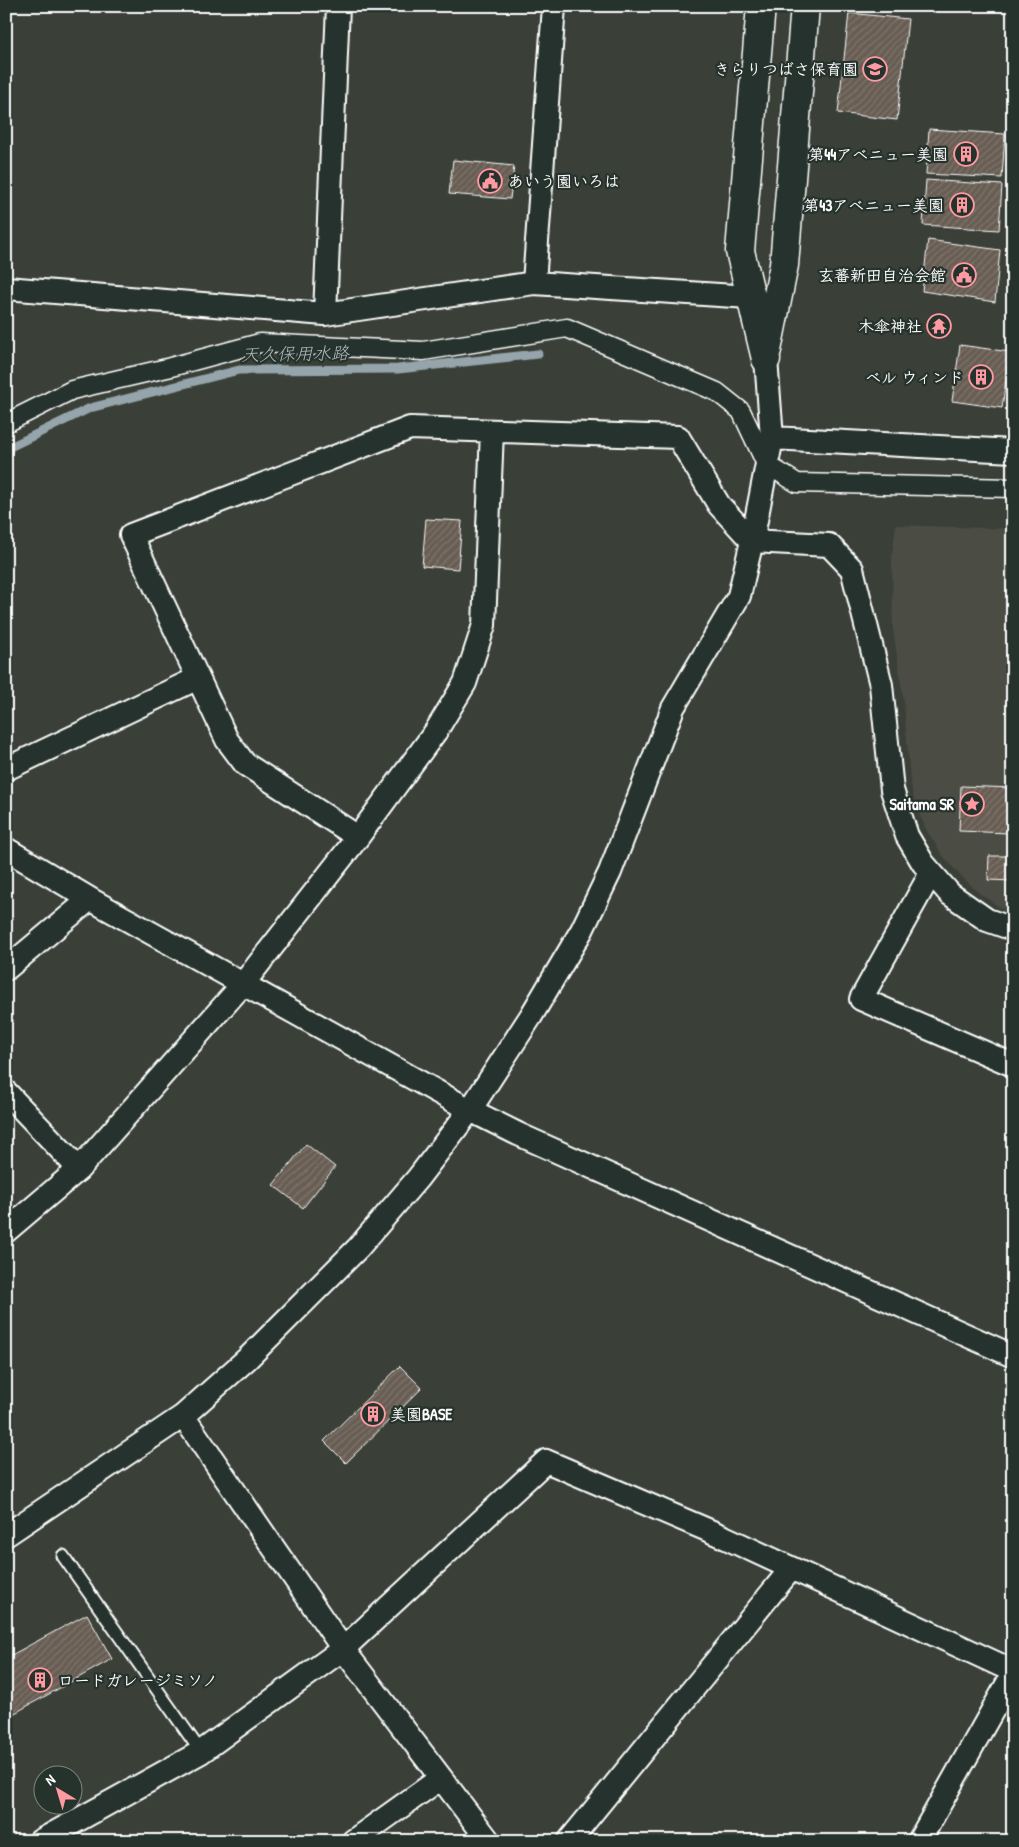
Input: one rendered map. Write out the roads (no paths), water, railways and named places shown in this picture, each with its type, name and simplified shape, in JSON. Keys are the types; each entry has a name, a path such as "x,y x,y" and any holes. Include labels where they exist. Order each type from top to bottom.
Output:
{"street":[{"path":"325,314 338,6"},
{"path":"534,283 554,6"},
{"path":"6,1535 183,1416 247,1359 358,1248 418,1178 470,1110 582,930 610,872 673,708 739,596 752,541 772,438 766,359 740,251 762,6"},
{"path":"766,359 784,265 805,6"},
{"path":"6,288 325,314 534,283 750,297"},
{"path":"6,423 72,390 260,343 423,351 567,328 717,392 742,411 766,464 797,483 1013,488"},
{"path":"358,837 245,764 227,740 131,535 410,428 678,437 719,505 752,541 829,545 852,569 881,685 892,790 907,836 923,863 950,894 987,920 1013,929"},
{"path":"6,1231 79,1169 243,984 358,837 436,731 465,683 484,624 492,431"},
{"path":"772,438 1013,451"},
{"path":"6,769 198,678"},
{"path":"6,849 90,899 470,1110 527,1138 1013,1356"},
{"path":"931,872 861,999 1013,1065"},
{"path":"6,969 90,899"},
{"path":"8,1098 79,1169"},
{"path":"183,1416 343,1649 489,1841"},
{"path":"40,1841 201,1752 343,1649 546,1461 724,1537 1013,1673 920,1841"},
{"path":"569,1841 791,1568"},
{"path":"353,1841 441,1778"}],"lane":[{"path":"63,1556 201,1752"}],"waterway":[{"name":"天久保用水路","path":"6,449 90,408 239,370 398,369 538,354"}],"place":[{"name":"きらりつばさ保育園","path":"875,69"},
{"name":"第44アベニュー美園","path":"966,154"},
{"name":"あいう園いろは","path":"490,181"},
{"name":"第43アベニュー美園","path":"962,205"},
{"name":"玄蕃新田自治会館","path":"964,275"},
{"name":"木傘神社","path":"939,326"},
{"name":"ベル ウィンド","path":"981,377"},
{"name":"Saitama SR","path":"972,804"},
{"name":"美園BASE","path":"373,1414"},
{"name":"ロードガレージミソノ","path":"40,1680"}]}
